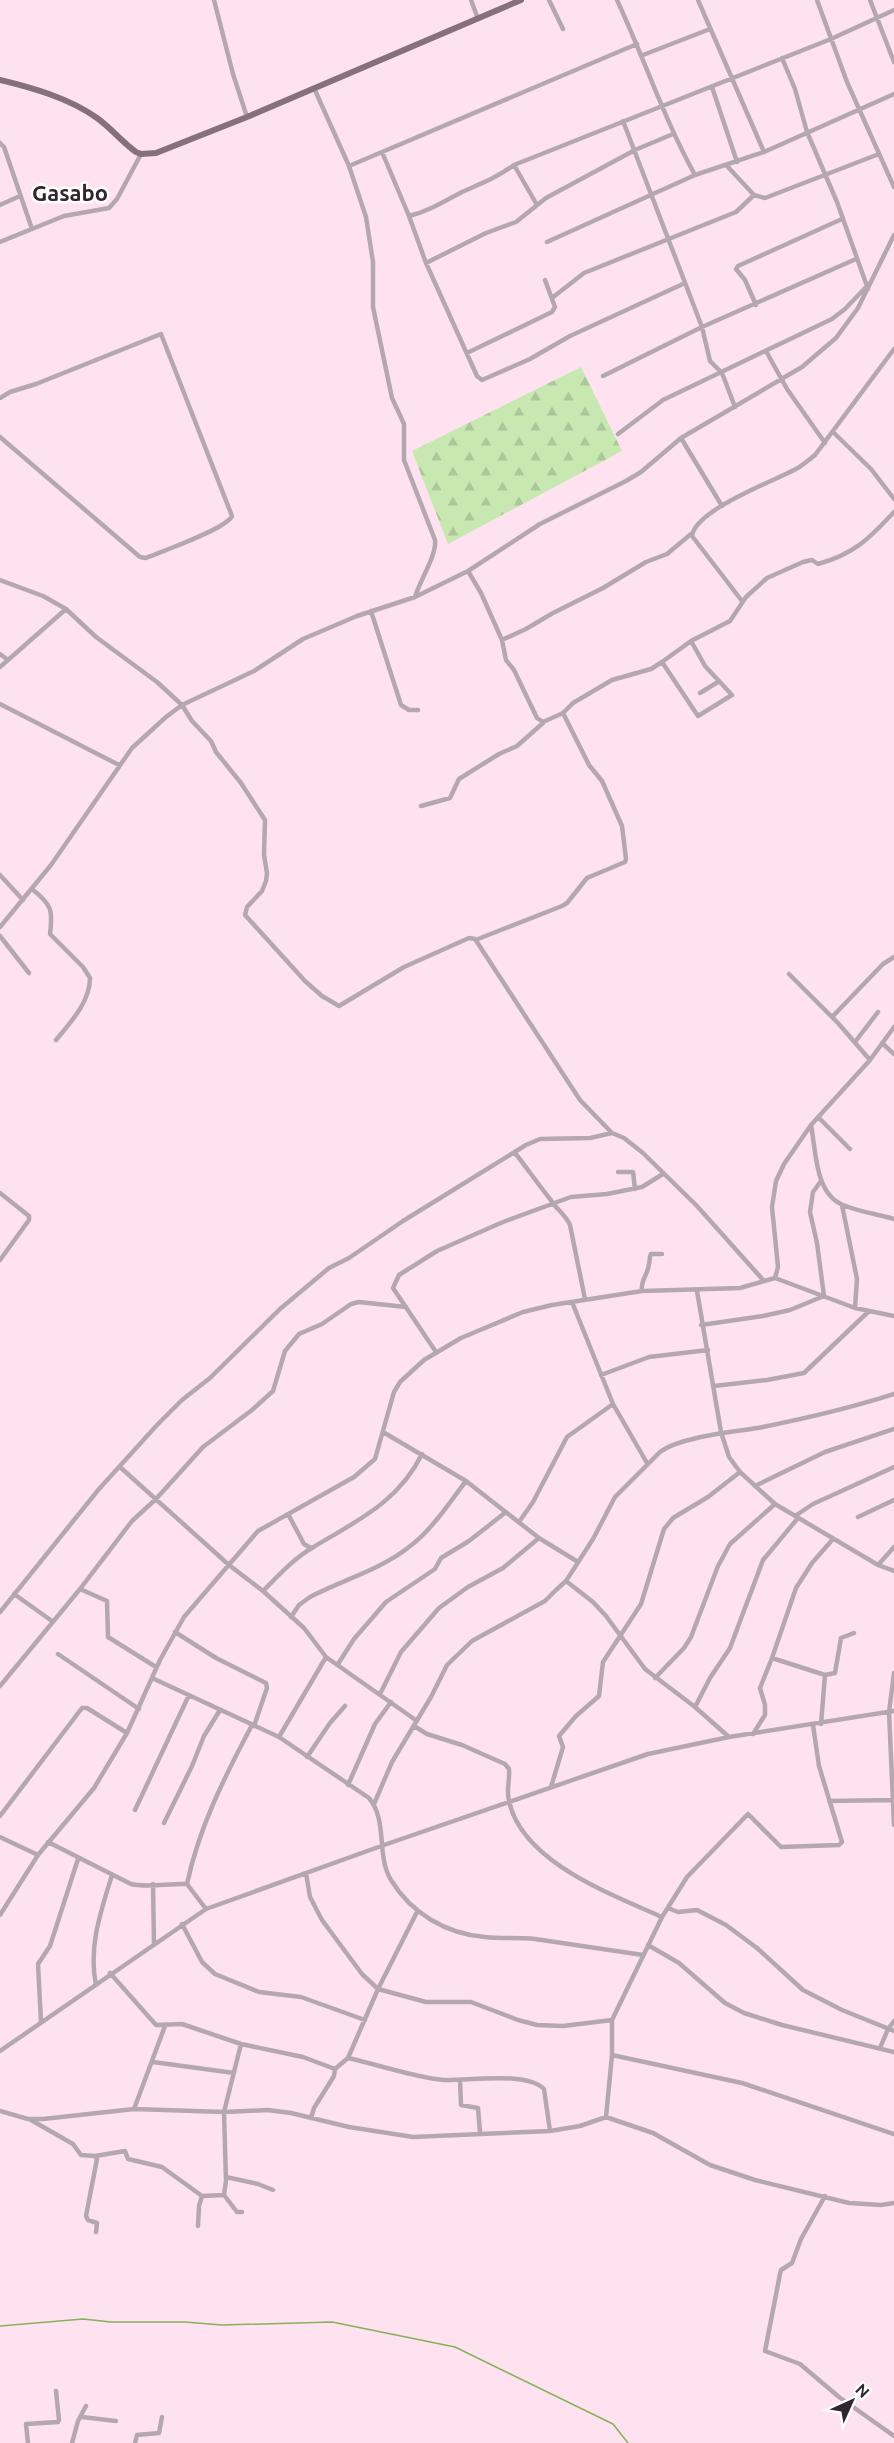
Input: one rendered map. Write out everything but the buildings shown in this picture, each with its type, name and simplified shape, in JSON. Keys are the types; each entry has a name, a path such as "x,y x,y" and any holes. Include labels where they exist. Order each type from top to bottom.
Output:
{"main road":[{"path":"0,80 46,92 92,114 129,147 141,154 156,153 247,117 521,0"}],"street":[{"path":"214,0 233,74 247,117"},
{"path":"471,0 478,19"},
{"path":"549,0 563,29"},
{"path":"617,0 643,55 673,134 695,175"},
{"path":"698,0 764,152"},
{"path":"817,0 831,39 894,187"},
{"path":"870,0 894,62"},
{"path":"409,216 424,212 464,191 496,178 514,165 831,39 894,10"},
{"path":"643,55 710,29"},
{"path":"350,166 637,44"},
{"path":"782,58 795,89 807,132 827,174 868,288"},
{"path":"712,87 737,162"},
{"path":"314,88 350,166 366,217 374,273 373,308 392,398 404,424 404,460 435,540 435,552 423,572 415,597"},
{"path":"547,242 695,175 764,152 894,94"},
{"path":"624,121 702,327 710,362 722,373 735,407"},
{"path":"426,263 486,233 516,222 537,205 635,150 673,134"},
{"path":"0,143 4,147 32,229"},
{"path":"382,152 426,263 477,376 482,380 531,359 570,336 685,283"},
{"path":"0,242 64,216 109,208 117,199 141,154"},
{"path":"727,166 754,195 765,198 879,154"},
{"path":"514,165 537,205"},
{"path":"552,298 584,273 736,212 754,195"},
{"path":"0,205 20,196"},
{"path":"756,304 745,280 736,269 738,266 842,219"},
{"path":"0,927 67,843 119,765 148,732 182,705 254,671 303,639 371,611 415,597 468,571 540,524 641,472 681,438 802,367 836,339 868,288 894,236"},
{"path":"603,376 702,327 856,259"},
{"path":"467,353 552,312 555,307 545,280"},
{"path":"618,434 663,400 832,319 868,288"},
{"path":"0,398 9,392 36,384 161,334 232,516 226,524 185,542 146,558 140,556 0,437"},
{"path":"502,640 603,588 646,562 663,557 691,534 710,514 739,494 800,467 825,443 894,349"},
{"path":"766,351 780,380 825,443"},
{"path":"833,432 871,470 894,499"},
{"path":"681,438 722,506"},
{"path":"421,806 450,798 459,779 499,754 517,746 543,722 563,712 573,703 612,680 651,669 691,642 730,621 739,610 742,601 767,578 808,561 812,560 818,564 851,553 894,512"},
{"path":"691,534 742,601"},
{"path":"468,571 481,593 502,640 506,660 514,670 537,718 543,722"},
{"path":"0,580 43,596 66,609 96,637 157,682 182,705 192,721 212,741 222,760 265,820 266,881 262,891 245,915 305,981 322,996 339,1006 404,967 469,938 474,939 580,1100 612,1133 624,1138 643,1153 697,1206 764,1281"},
{"path":"0,667 66,609"},
{"path":"371,611 401,705 409,710 418,710"},
{"path":"662,662 698,716 732,695 718,682 691,642"},
{"path":"0,654 8,660"},
{"path":"700,693 718,682"},
{"path":"0,704 119,765"},
{"path":"478,939 567,903 587,878 625,862 622,826 602,781 589,765 563,712"},
{"path":"0,875 23,900"},
{"path":"32,889 48,903 52,920 50,934 90,978 88,992 82,1005 56,1040"},
{"path":"0,936 29,973"},
{"path":"832,1017 883,964 894,957"},
{"path":"789,974 832,1017 870,1060"},
{"path":"855,1042 878,1012"},
{"path":"775,1278 778,1253 772,1195 784,1164 811,1125 870,1060 894,1027"},
{"path":"882,1043 894,1054"},
{"path":"818,1117 850,1149"},
{"path":"811,1125 821,1181 828,1193 842,1205 894,1219"},
{"path":"0,1612 99,1489 182,1400 210,1378 304,1287 402,1221 540,1139 590,1138 612,1133"},
{"path":"515,1154 565,1215 570,1225 585,1299"},
{"path":"618,1172 633,1172 635,1189"},
{"path":"436,1352 393,1288 399,1275 437,1251 503,1222 571,1197 635,1189 663,1174"},
{"path":"821,1181 813,1192 810,1212 817,1243 824,1296"},
{"path":"0,1202 2,1195 29,1216 29,1220 0,1260"},
{"path":"842,1205 857,1279 855,1308"},
{"path":"642,1291 641,1284 649,1265 649,1256 662,1254"},
{"path":"0,1915 38,1855 94,1788 127,1733 156,1667 184,1617 258,1531 368,1467 375,1460 390,1402 400,1382 436,1352 461,1338 523,1312 585,1299 642,1291 740,1288 775,1278 855,1308 894,1316"},
{"path":"697,1291 721,1432 729,1457 740,1472 775,1504 878,1565 894,1571"},
{"path":"701,1324 790,1310 824,1296"},
{"path":"0,1686 80,1589 123,1531 203,1448 273,1391 285,1351 299,1334 322,1324 351,1304 359,1302 406,1307"},
{"path":"572,1302 613,1404 647,1463"},
{"path":"714,1386 804,1373 868,1312"},
{"path":"601,1375 649,1357 708,1350"},
{"path":"643,1955 531,1938 482,1937 443,1926 417,1912 390,1879 383,1863 384,1845 374,1804 395,1757 447,1665 463,1649 497,1626 545,1601 566,1581 615,1497 647,1463 668,1447 721,1432 760,1428 839,1410 894,1394"},
{"path":"519,1522 533,1502 567,1437 613,1404"},
{"path":"755,1486 802,1462 894,1429"},
{"path":"383,1432 466,1481 539,1538 578,1562"},
{"path":"263,1591 291,1563 311,1548 353,1525 393,1494 413,1473 422,1454"},
{"path":"120,1467 229,1565 263,1591 310,1636 326,1657 391,1702 427,1734 462,1745 505,1764 509,1769 509,1803 529,1841 591,1884 662,1917"},
{"path":"695,1707 710,1678 730,1648 763,1560 797,1517 813,1503 894,1467"},
{"path":"551,1787 563,1747 559,1736 576,1716 599,1696 602,1665 641,1604 657,1545 668,1523 708,1497 740,1472"},
{"path":"291,1617 309,1596 390,1559 410,1547 441,1514 466,1481"},
{"path":"858,1517 894,1500"},
{"path":"655,1678 684,1648 691,1637 718,1566 730,1544 775,1504"},
{"path":"338,1664 354,1639 387,1602 435,1569 441,1558 469,1541 506,1512"},
{"path":"288,1514 304,1544 311,1548"},
{"path":"380,1694 401,1653 439,1608 468,1587 503,1568 539,1538"},
{"path":"753,1734 765,1716 765,1705 760,1689 788,1605 812,1563 833,1539"},
{"path":"878,1565 894,1547"},
{"path":"566,1581 593,1602 655,1678 695,1707 729,1737"},
{"path":"80,1589 107,1601 108,1637 156,1667"},
{"path":"14,1594 52,1621"},
{"path":"175,1632 216,1658 266,1683 267,1688 253,1726 204,1822 193,1852 187,1884 206,1909"},
{"path":"772,1658 825,1675 835,1673 841,1638 854,1633"},
{"path":"58,1654 139,1709"},
{"path":"279,1737 326,1657"},
{"path":"894,1673 891,1712 894,1825"},
{"path":"821,1724 825,1675"},
{"path":"152,1678 279,1737 374,1804"},
{"path":"135,1810 189,1695"},
{"path":"348,1785 371,1732 391,1702"},
{"path":"307,1757 330,1723 345,1706"},
{"path":"0,1816 82,1708 87,1708 127,1733"},
{"path":"164,1823 204,1736 220,1710"},
{"path":"0,2051 206,1909 648,1754 729,1737 891,1712"},
{"path":"606,2117 612,2055 612,2020 662,1917 692,1870 747,1815 750,1815 781,1847 841,1844 843,1840 819,1766 813,1725"},
{"path":"829,1801 893,1797"},
{"path":"0,1837 38,1855"},
{"path":"48,1842 78,1859 137,1886 187,1884"},
{"path":"41,2022 38,1964 50,1946 78,1859"},
{"path":"306,1873 310,1898 322,1920 337,1937 341,1948 378,1989 426,2002 471,2002 537,2025 563,2026 612,2020"},
{"path":"96,1985 92,1966 93,1950 111,1875"},
{"path":"153,1884 154,1944"},
{"path":"668,1908 678,1912 697,1910 726,1925 757,1948 803,1990 842,2010 894,2031"},
{"path":"311,2118 314,2108 334,2076 335,2069 348,2058 378,1989 417,1912"},
{"path":"182,1924 202,1962 215,1974 260,1992 301,1997 365,2020"},
{"path":"648,1945 679,1963 725,2003 744,2013 782,2025 894,2052"},
{"path":"110,1973 156,2025 182,2024 241,2044 303,2057 335,2069"},
{"path":"880,2048 894,2021"},
{"path":"134,2109 165,2026"},
{"path":"241,2044 224,2112 226,2178 224,2194 237,2211 242,2212"},
{"path":"612,2055 742,2083 894,2134"},
{"path":"348,2058 441,2080 509,2079 540,2085 544,2088 550,2130"},
{"path":"153,2062 234,2073"},
{"path":"460,2080 461,2105 478,2108 480,2133"},
{"path":"0,2111 28,2119 43,2120 134,2109 224,2112 268,2110 412,2137 550,2130 580,2126 606,2117 652,2133 710,2165 754,2180 849,2203 881,2205 894,2203"},
{"path":"28,2119 73,2144 81,2155 95,2156 125,2151 129,2159 162,2167 202,2196 224,2194"},
{"path":"95,2156 97,2159 86,2216 88,2220 97,2223 96,2232"},
{"path":"226,2178 258,2184 273,2190"},
{"path":"198,2226 202,2196"},
{"path":"825,2196 801,2239 792,2263 781,2270 765,2351 800,2364 839,2397 894,2436"},
{"path":"28,2443 26,2424 58,2422 56,2391"},
{"path":"72,2443 78,2421 86,2406"},
{"path":"82,2416 116,2421"},
{"path":"135,2443 137,2435 159,2433 162,2417"}],"green space":[{"path":"581,367 622,451 448,544 412,451"}],"waterway":[{"path":"0,2326 83,2319 222,2325 332,2322 455,2347 613,2424 628,2443"}],"district":[{"name":"Gasabo","path":"70,192"}]}
